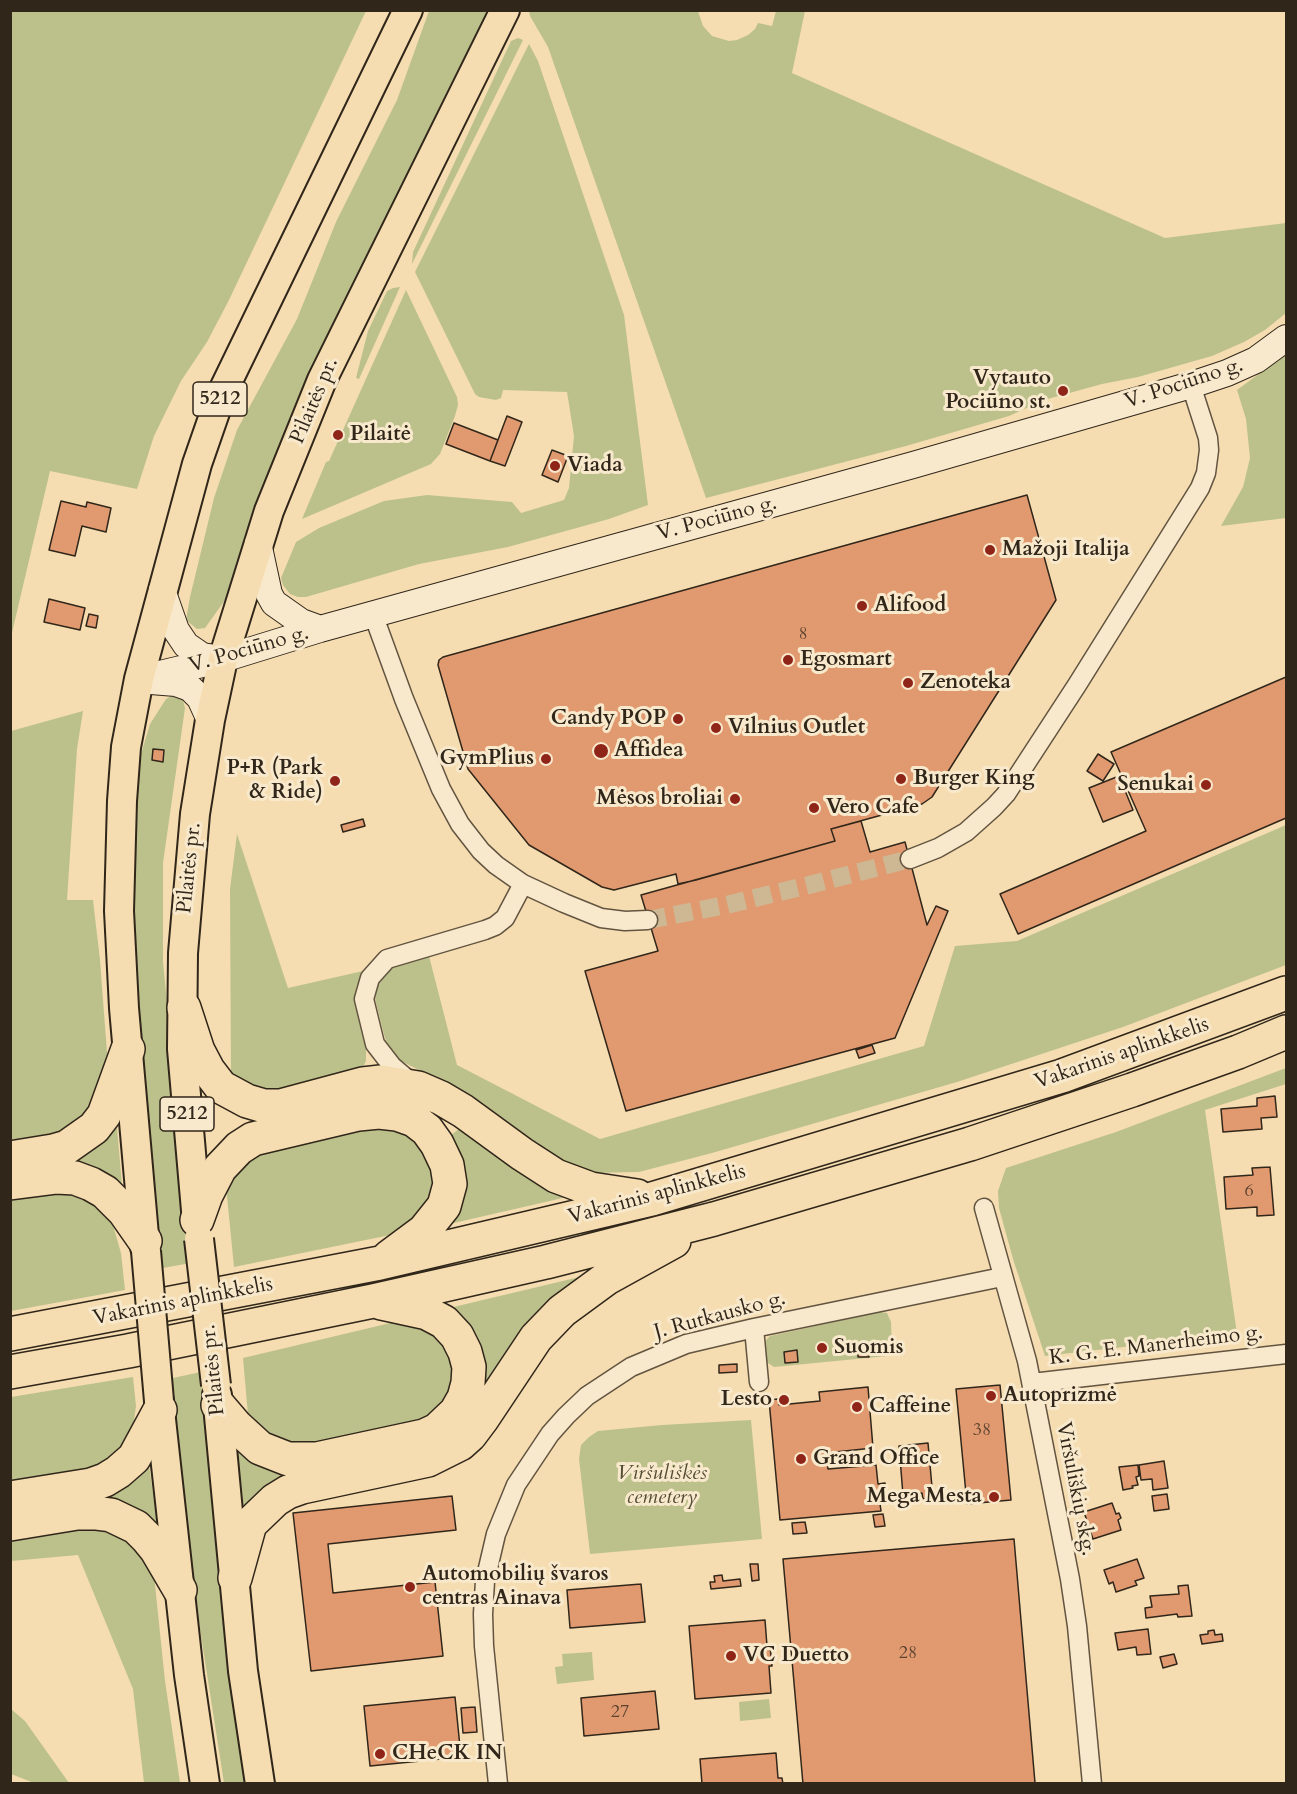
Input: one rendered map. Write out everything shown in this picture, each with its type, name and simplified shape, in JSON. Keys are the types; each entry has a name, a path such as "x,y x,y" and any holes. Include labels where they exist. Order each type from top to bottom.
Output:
{"highway":[{"name":"Vakarinis aplinkkelis","path":"10,1334 380,1263 652,1199 1062,1076 1287,993"},
{"path":"184,1008 198,1052 208,1070 221,1087 247,1101 264,1106 281,1106 381,1082 418,1088 441,1098 463,1112 556,1176 591,1189 652,1199"},
{"name":"Vakarinis aplinkkelis","path":"10,1372 128,1351 373,1301 546,1262 714,1219 970,1144 1238,1052 1287,1032"},
{"path":"1238,1052 1287,1045"},
{"path":"10,1158 66,1147 94,1128 104,1115 128,1049"},
{"path":"198,1229 206,1195 220,1168 239,1148 253,1139 358,1114 397,1113 414,1120 427,1130 447,1165 450,1184 444,1206 424,1231 380,1263"},
{"path":"10,1183 57,1177 75,1178 91,1184 105,1192 124,1211 145,1246"},
{"path":"236,1578 250,1524 275,1500 302,1487 428,1460 460,1444 470,1436 536,1338 562,1311 607,1278 714,1219"},
{"path":"217,1395 236,1426 260,1448 288,1459 317,1459 424,1436 437,1430 456,1412 464,1398 469,1367 465,1352 457,1336 444,1322 427,1313 373,1301"},
{"path":"10,1498 91,1485 105,1480 134,1458 160,1406"},
{"path":"10,1524 77,1513 111,1515 136,1527 147,1538 180,1590"}],"main road":[{"name":"5212","path":"180,1590 145,1246 120,943 119,882 126,747 139,680 162,590 197,464 221,395 408,10"},
{"name":"Pilaitės pr.","path":"260,1784 246,1694 184,1080 183,953 195,813 210,720 223,659 269,510 322,381 505,10"},
{"name":"V. Pociūno g.","path":"139,680 223,659 320,629 913,465 1191,385 1257,360 1287,338"},
{"path":"258,543 268,594 274,603 301,622 320,629"},
{"path":"162,590 176,630 186,645 202,656 223,659"},
{"path":"139,680 176,683 189,688 200,698 210,720"},
{"path":"180,1590 195,1729 204,1784"}],"street":[{"path":"910,859 938,848 966,832 1006,794 1200,488 1206,473 1208,438 1191,385"},
{"path":"373,614 422,745 460,824 481,851 523,884 601,918 625,921 648,920"},
{"path":"353,1087 367,1075 374,1059 375,1044 364,999 370,978 378,967 387,959 495,926 505,918 523,884"},
{"path":"375,1044 392,1066 418,1088"},
{"name":"Viršuliškių skg.","path":"984,1209 1032,1383 1070,1579 1077,1626 1092,1784"},
{"name":"J. Rutkausko g.","path":"498,1784 484,1646 483,1614 485,1581 493,1542 516,1485 550,1434 587,1396 631,1366 686,1344 1002,1277"},
{"path":"754,1328 759,1382"},
{"name":"K. G. E. Manerheimo g.","path":"1032,1383 1287,1353"}],"green space":[{"path":"11,10 366,11 229,300 207,342 181,381 154,436 137,489 50,471 11,637"},
{"path":"429,11 491,11 228,596 205,628 197,629 186,620 190,597 214,498 237,430 297,319 336,222 397,100"},
{"path":"529,11 698,11 703,26 712,36 729,41 748,35 758,23 772,26 776,11 805,11 792,73 1165,238 1286,223 1286,313 1265,330 1212,356 1044,400 1009,416 906,446 706,498 548,47"},
{"path":"518,38 523,40 412,264 413,252 511,41"},
{"path":"529,44 538,61 624,315 648,505 609,519 508,547 419,564 306,597 290,594 281,578 296,542 319,528 384,501 427,495 512,502 521,513 564,500 569,488 574,436 567,392 503,390 501,398 496,400 475,394 415,272"},
{"path":"400,287 359,379 356,378 368,331 387,291"},
{"path":"406,290 457,397 458,405 455,416 440,454 431,464 302,519 326,462 329,461"},
{"path":"1286,354 1286,518 1221,526 1243,487 1250,458 1246,419 1237,390"},
{"path":"173,695 182,697 185,708 163,863 163,961 191,1263 157,1269 129,893 138,764 150,724 166,699"},
{"path":"83,711 77,749 67,900 93,900 108,1066 87,1123 11,1149 11,731"},
{"path":"1286,825 1286,965 1123,1027 957,1082 639,1172 585,1173 564,1166 453,1087 397,1059 389,1049 375,999 377,986 390,969 402,963 429,956 457,1065 600,1139 924,1046 955,946 1017,941"},
{"path":"237,834 288,988 363,971 356,988 355,1004 366,1048 366,1061 362,1069 285,1094 231,1081 230,889"},
{"path":"1286,1068 1286,1084 1205,1110 1237,1334 1045,1356 999,1208 998,1191 1006,1168 1116,1132"},
{"path":"116,1117 123,1196 11,1168"},
{"path":"386,1122 429,1147 436,1200 400,1233 234,1267 225,1176 250,1153"},
{"path":"460,1128 576,1195 445,1225 450,1136"},
{"path":"79,1190 112,1222 121,1253 125,1290 11,1311 10,1193"},
{"path":"588,1275 466,1424 241,1511 233,1440 248,1452 461,1423 445,1309"},
{"path":"880,1312 887,1313 891,1322 892,1352 887,1356 774,1367 765,1361 764,1342 770,1336"},
{"path":"403,1320 435,1327 461,1373 439,1417 291,1451 249,1426 243,1358"},
{"path":"201,1372 248,1783 224,1783 177,1481 168,1379"},
{"path":"133,1377 136,1406 134,1421 130,1435 108,1469 11,1490 11,1397"},
{"name":"Viršuliškės cemetery","path":"751,1420 762,1539 590,1554 579,1459 581,1445 589,1437 598,1431"},
{"path":"148,1458 159,1535 13,1509"},
{"path":"100,1524 134,1541 154,1575 165,1681 180,1783 144,1783 133,1689 78,1555 11,1561 11,1534"},
{"path":"592,1652 594,1680 557,1684 555,1667 563,1666 562,1654"},
{"path":"769,1699 771,1718 740,1721 739,1702"},
{"path":"11,1709 25,1721 69,1783 34,1783 11,1774"}],"building":[{"name":"Viada","path":"507,416 522,422 505,466 490,461"},
{"path":"454,423 498,440 490,461 446,444"},
{"name":"Viada","path":"552,450 568,456 558,482 542,475"},
{"name":"Vilnius Outlet","path":"1027,495 1056,600 932,797 922,804 831,829 835,841 696,880 678,884 676,874 614,890 602,887 529,845 468,769 438,665 439,660 443,657"},
{"path":"61,501 86,507 87,502 111,508 106,532 82,526 75,556 49,550"},
{"path":"49,599 85,608 80,630 44,622"},
{"path":"89,614 98,616 96,628 86,626"},
{"name":"Senukai","path":"1286,677 1286,818 1018,934 1000,894 1146,831 1111,752"},
{"path":"153,749 164,750 163,762 152,760"},
{"path":"1098,754 1114,764 1103,781 1087,771"},
{"path":"1119,776 1133,810 1103,822 1089,788"},
{"path":"363,819 365,826 343,832 341,825"},
{"path":"861,821 870,852 905,842 927,925 936,906 948,911 895,1038 626,1111 585,971 658,951 641,895 835,841 831,829"},
{"path":"872,1045 875,1053 859,1058 856,1050"},
{"path":"1275,1096 1277,1117 1261,1118 1262,1129 1223,1132 1221,1109 1257,1106 1257,1098"},
{"path":"1270,1167 1274,1215 1257,1216 1257,1207 1226,1209 1224,1177 1253,1175 1252,1168"},
{"path":"858,1344 868,1344 869,1357 858,1357"},
{"path":"797,1350 798,1362 785,1363 784,1352"},
{"path":"737,1364 737,1372 719,1373 719,1365"},
{"path":"1000,1385 1011,1500 967,1504 956,1389"},
{"name":"Grand Office","path":"868,1387 873,1448 826,1453 828,1469 876,1465 878,1484 885,1483 887,1497 879,1497 881,1511 780,1520 769,1400 778,1399 779,1405 820,1401 819,1392"},
{"path":"928,1443 933,1498 923,1499 922,1493 903,1495 899,1446"},
{"path":"1164,1461 1168,1488 1153,1490 1152,1479 1141,1480 1139,1465"},
{"path":"1138,1465 1139,1476 1136,1477 1138,1485 1123,1490 1119,1467"},
{"path":"1167,1494 1169,1509 1154,1511 1152,1496"},
{"name":"Automobilių švaros centras Ainava","path":"452,1496 456,1530 328,1544 333,1593 435,1582 443,1656 311,1671 293,1513"},
{"path":"1112,1503 1116,1514 1119,1513 1121,1518 1118,1520 1121,1530 1093,1539 1084,1512"},
{"path":"883,1514 885,1526 875,1527 873,1515"},
{"path":"805,1522 807,1533 793,1534 792,1523"},
{"path":"1014,1539 1035,1783 803,1784 783,1559"},
{"path":"1137,1559 1144,1578 1135,1581 1137,1585 1116,1592 1113,1582 1109,1584 1104,1570"},
{"path":"750,1564 758,1564 759,1580 752,1581"},
{"path":"722,1575 723,1581 740,1579 741,1586 711,1589 710,1582 715,1582 714,1576"},
{"path":"641,1584 645,1622 570,1628 567,1590"},
{"path":"1188,1585 1192,1616 1178,1617 1177,1614 1146,1618 1145,1608 1152,1607 1150,1596 1179,1594 1178,1586"},
{"name":"VC Duetto","path":"765,1620 767,1646 770,1646 772,1666 769,1666 771,1693 695,1699 689,1626"},
{"path":"1148,1629 1151,1654 1137,1655 1136,1647 1118,1650 1115,1633"},
{"path":"1214,1630 1215,1635 1222,1634 1223,1641 1202,1644 1200,1635"},
{"path":"1174,1654 1177,1664 1163,1668 1160,1657"},
{"path":"655,1691 659,1729 584,1736 581,1698"},
{"path":"455,1697 461,1757 370,1766 364,1706"},
{"path":"475,1707 477,1732 463,1733 461,1708"},
{"path":"776,1753 778,1778 782,1778 783,1784 702,1784 700,1759"}],"tunnel":[{"path":"648,920 726,905 910,859"}],"place":[{"name":"Vytauto Pociūno st.","path":"1063,391"},
{"name":"Pilaitė","path":"338,435"},
{"name":"Viada","path":"555,466"},
{"name":"Mažoji Italija","path":"990,550"},
{"name":"Alifood","path":"862,606"},
{"name":"Egosmart","path":"788,660"},
{"name":"Zenoteka","path":"908,683"},
{"name":"Candy POP","path":"678,719"},
{"name":"Vilnius Outlet","path":"716,728"},
{"name":"Affidea","path":"601,751"},
{"name":"GymPlius","path":"546,759"},
{"name":"Burger King","path":"901,779"},
{"name":"P+R (Park & Ride)","path":"335,781"},
{"name":"Senukai","path":"1206,785"},
{"name":"Mėsos broliai","path":"735,799"},
{"name":"Vero Cafe","path":"814,808"},
{"name":"Suomis","path":"822,1348"},
{"name":"Autoprizmė","path":"991,1396"},
{"name":"Lesto","path":"784,1400"},
{"name":"Caffeine","path":"857,1407"},
{"name":"Grand Office","path":"801,1459"},
{"name":"Mega Mesta","path":"994,1497"},
{"name":"Automobilių švaros centras Ainava","path":"410,1587"},
{"name":"VC Duetto","path":"731,1656"},
{"name":"CHeCK IN","path":"380,1754"}]}
